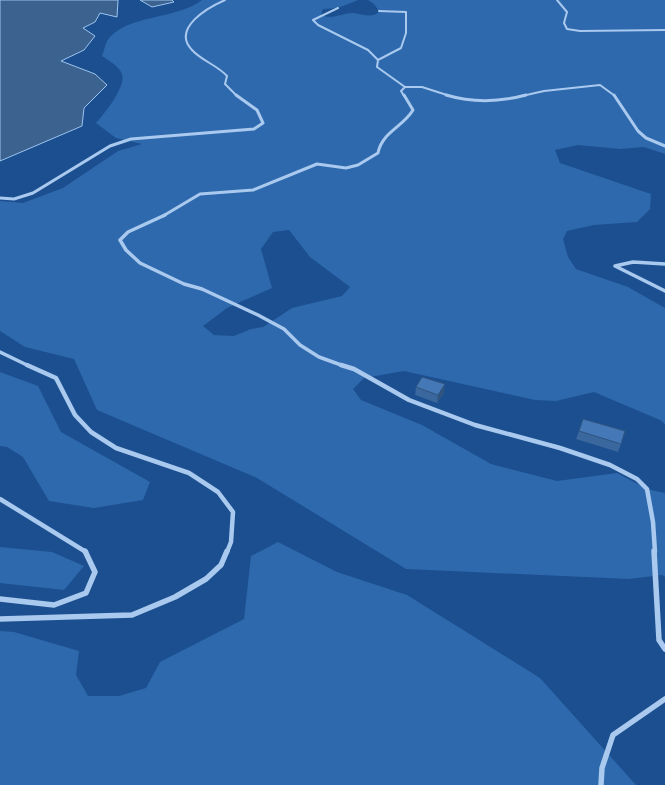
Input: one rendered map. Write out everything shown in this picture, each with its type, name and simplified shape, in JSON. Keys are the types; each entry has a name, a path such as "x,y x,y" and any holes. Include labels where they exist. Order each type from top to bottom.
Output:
{"street":[{"path":"0,198 14,199 33,193 110,146 131,138 254,129 264,123 263,117 253,106 228,90 225,84 228,76 220,68 191,50 187,42 187,33 190,23 202,12 225,0"},
{"path":"557,0 566,12 564,23 567,29 580,31 665,30"},
{"path":"338,8 313,20 318,25 368,50 378,60"},
{"path":"379,11 406,12 407,18 402,45 397,51 386,54 378,60 377,67 406,87"},
{"path":"665,146 644,137 627,117 622,106 610,91 600,85 544,91 507,100 482,101 448,96 422,86 406,87 401,91 413,110 411,116 385,136 378,144 378,153 358,165 346,168 317,164 253,190 200,194 167,214 128,232 120,240 126,250 140,263 184,284 202,289 258,315 284,329 300,345 319,357 354,369 409,400 476,426 560,448 610,465 637,479 647,489 653,522 659,640 665,649"},
{"path":"665,264 644,262 622,263 615,266 665,291"},
{"path":"0,352 56,378 75,416 91,432 116,448 189,473 218,492 233,512 231,542 221,565 206,579 181,594 132,615 0,619"},
{"path":"0,499 85,552 95,572 86,593 54,605 0,599"},
{"path":"601,785 602,768 613,735 665,699"}],"shaded area":[{"path":"0,0 118,0 117,17 100,13 95,22 83,28 95,36 84,50 61,61 95,74 107,85 84,108 82,126 0,161"},
{"path":"140,0 172,0 174,2 152,7"},
{"path":"202,0 358,0 338,8 323,9 321,15 330,17 349,13 369,15 378,13 379,11 374,4 368,0 665,0 665,154 644,147 620,149 578,145 555,150 560,163 651,194 650,209 637,222 594,225 567,231 563,239 568,257 576,269 628,287 665,308 665,424 660,420 594,392 556,401 535,400 404,371 364,378 353,389 361,400 422,425 491,464 557,481 617,473 647,489 665,493 665,577 662,575 629,579 406,569 257,478 97,410 74,359 25,347 0,331 0,201 23,203 63,188 118,151 142,144 116,138 96,123 119,91 123,77 121,72 113,63 102,56 107,41 115,32 138,21 179,11","holes":["289,230 310,257 350,287 342,296 292,308 263,327 251,329 234,336 214,335 203,326 227,308 272,288 261,249 273,232"]},
{"path":"0,372 38,386 61,432 150,482 143,500 94,508 49,501 23,457 7,447 0,446"},
{"path":"278,542 337,572 407,595 540,678 636,785 0,785 0,631 14,632 79,651 76,675 88,696 119,696 146,688 160,662 244,619 251,556"},
{"path":"0,547 52,552 84,566 64,590 0,583"}],"building":[{"path":"422,377 445,384 438,395 416,387"},
{"path":"583,419 625,431 621,444 579,431"}]}
